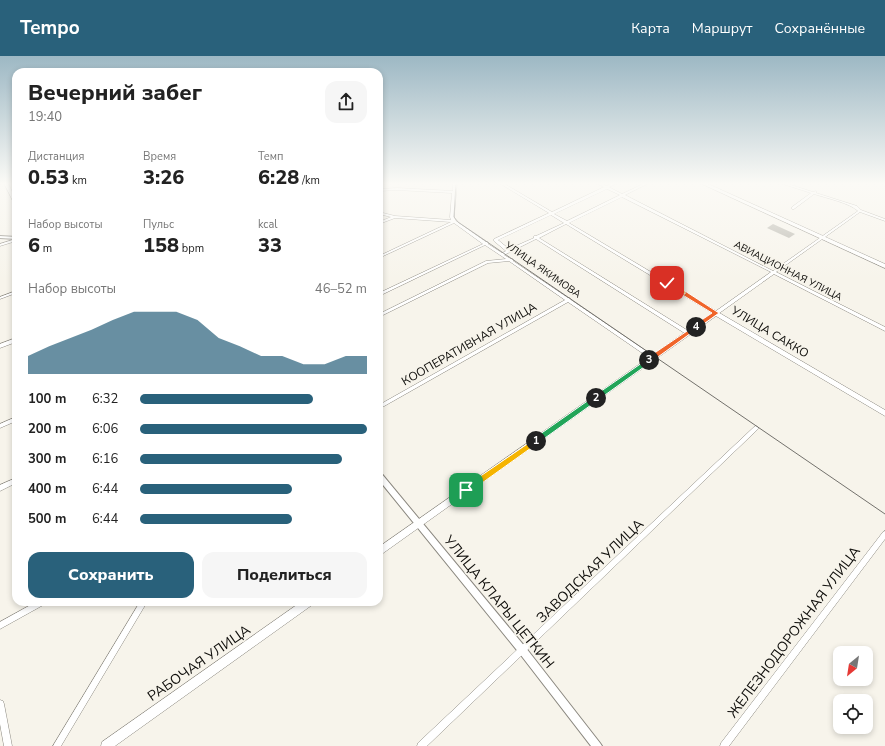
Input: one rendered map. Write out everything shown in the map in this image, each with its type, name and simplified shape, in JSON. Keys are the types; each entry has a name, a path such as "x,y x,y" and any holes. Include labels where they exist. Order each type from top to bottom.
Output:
{"main road":[{"path":"773,215 885,266"},
{"path":"383,549 716,313"},
{"name":"УЛИЦА САККО","path":"716,313 885,413"},
{"name":"РАБОЧАЯ УЛИЦА","path":"106,746 303,606"}],"street":[{"path":"388,215 454,222"},
{"path":"452,215 454,222"},
{"path":"508,251 495,240 547,215"},
{"name":"УЛИЦА САККО","path":"556,215 716,313"},
{"path":"503,254 535,237 584,215"},
{"name":"АВИАЦИОННАЯ УЛИЦА","path":"660,215 885,329"},
{"path":"716,313 854,215"},
{"path":"872,215 885,220"},
{"path":"383,222 395,217"},
{"path":"383,255 454,222"},
{"name":"УЛИЦА ЯКИМОВА","path":"454,222 512,260 653,358"},
{"path":"0,237 12,238"},
{"path":"535,237 688,333"},
{"path":"0,246 12,241"},
{"path":"383,293 487,243"},
{"path":"383,314 487,262 512,260"},
{"path":"0,298 12,294"},
{"name":"КООПЕРАТИВНАЯ УЛИЦА","path":"383,405 569,299"},
{"path":"0,346 12,342"},
{"path":"0,426 12,421"},
{"name":"ЗАВОДСКАЯ УЛИЦА","path":"421,746 523,651 756,428"},
{"name":"УЛИЦА КЛАРЫ ЦЕТКИН","path":"383,480 523,651 597,746"},
{"path":"0,488 12,482"},
{"name":"ЖЕЛЕЗНОДОРОЖНАЯ УЛИЦА","path":"724,746 885,534"},
{"path":"0,626 36,606"},
{"path":"57,746 142,606"},
{"path":"0,704 8,746"}],"building":[{"path":"773,224 795,234 789,238 767,228"}],"tram line":[{"path":"454,215 458,222 885,514"}],"route":[{"path":"466,490 716,313 667,283"}]}
